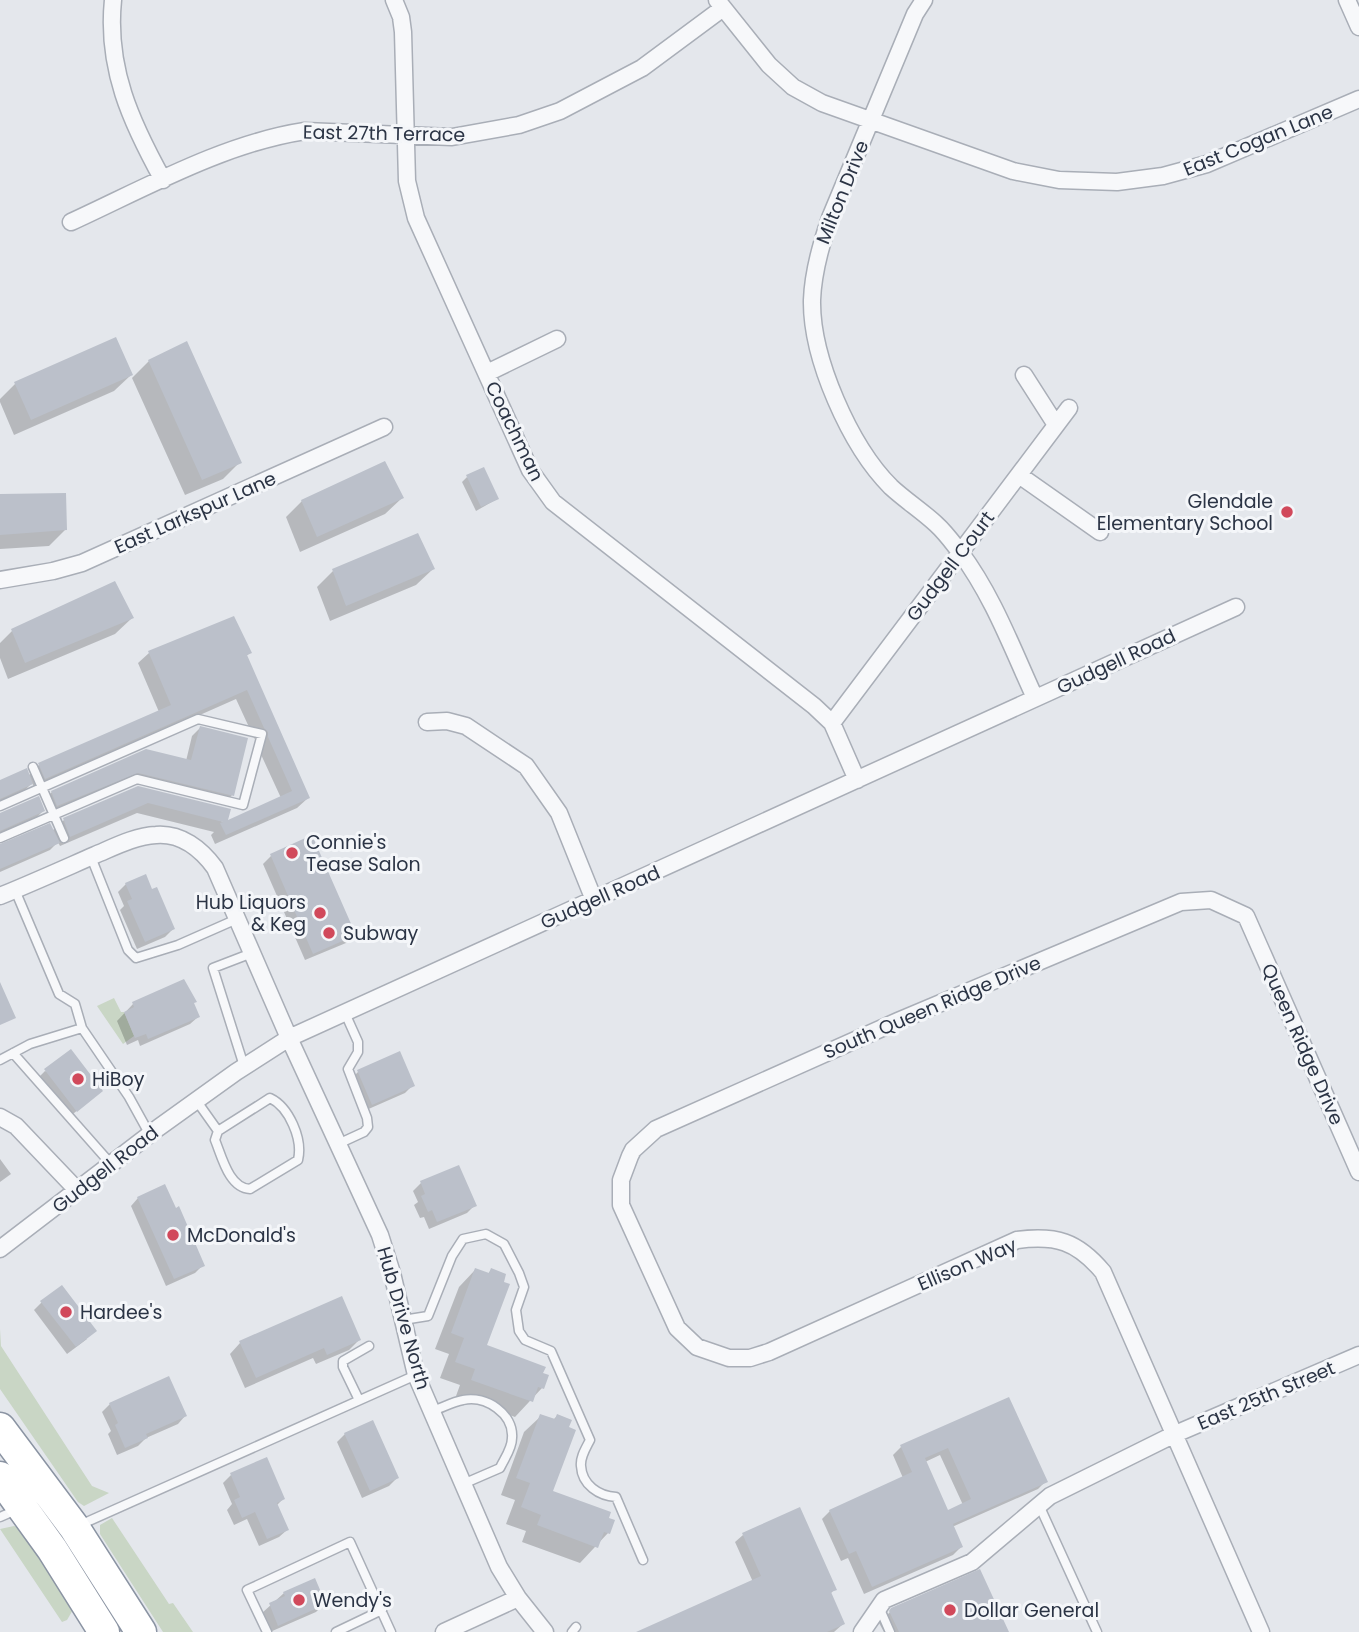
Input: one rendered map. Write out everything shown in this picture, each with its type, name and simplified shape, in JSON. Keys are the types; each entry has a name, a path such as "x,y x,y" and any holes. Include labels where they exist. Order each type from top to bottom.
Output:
{"highway":[{"path":"0,1408 32,1471"},
{"path":"0,1428 74,1527 141,1632"},
{"path":"0,1477 11,1512 52,1549 104,1632"}],"street":[{"path":"113,0 113,60 133,122 163,180"},
{"name":"Coachman","path":"394,0 401,17 403,32 407,181 416,218 530,470 553,502 814,706 832,723 857,779"},
{"path":"871,122 915,14 924,0"},
{"path":"1347,0 1359,27"},
{"name":"East 27th Terrace","path":"71,222 234,148 284,134 305,131 452,137 519,125 560,111 642,68 720,4"},
{"name":"East Cogan Lane","path":"720,4 769,65 793,87 822,103 1013,172 1059,180 1117,182 1163,176 1207,164 1359,99"},
{"name":"Milton Drive","path":"871,122 818,251 812,301 816,342 844,420 864,456 892,488 939,526 960,552 985,588 1035,698"},
{"path":"487,373 557,339"},
{"path":"1024,375 1056,425"},
{"name":"Gudgell Court","path":"832,723 1069,408"},
{"name":"East Larkspur Lane","path":"0,580 82,563 384,427"},
{"path":"1018,475 1100,532"},
{"name":"Gudgell Road","path":"3,1242 196,1100 289,1038 1236,607"},
{"path":"427,722 447,721 466,726 526,766 559,813 594,900"},
{"name":"Hub Drive North","path":"7,893 131,840 157,834 190,843 206,855 215,868 289,1038 380,1235 416,1375 499,1567 518,1598 545,1632"},
{"name":"South Queen Ridge Drive","path":"630,1156 656,1129 898,1021 1181,902 1211,900 1246,916"},
{"name":"Queen Ridge Drive","path":"1246,916 1359,1172"},
{"path":"0,1116 16,1126 77,1190"},
{"name":"Ellison Way","path":"630,1156 621,1180 621,1205 677,1328 697,1346 729,1358 750,1358 769,1352 1017,1240 1043,1237 1068,1242 1090,1256 1103,1272 1261,1632"},
{"name":"East 25th Street","path":"879,1607 884,1600 972,1562 1050,1496 1173,1435 1359,1355"},
{"path":"444,1632 518,1598"},
{"path":"862,1632 879,1607"}],"lane":[{"path":"0,806 198,719 262,734 243,805 137,779 0,838"},
{"path":"33,767 64,838"},
{"path":"91,857 128,950 136,958 178,945 237,919"},
{"path":"7,893 59,994 75,1004 82,1028 129,1097 150,1135"},
{"path":"244,1066 213,968 252,953"},
{"path":"338,1144 364,1132 368,1127 348,1069 358,1052 358,1042 345,1013"},
{"path":"0,1060 30,1044 82,1028"},
{"path":"13,1053 111,1164"},
{"path":"270,1098 279,1102 287,1113 296,1136 298,1160 250,1189 243,1189 234,1182 215,1140 218,1130 270,1098"},
{"path":"196,1100 218,1130"},
{"path":"403,1320 428,1316 452,1256 463,1239 486,1234 504,1244 513,1258 524,1287 516,1310 519,1331 526,1340 551,1351 590,1440 580,1465 583,1476 590,1486 600,1493 616,1497 643,1560"},
{"path":"359,1400 343,1361 369,1346"},
{"path":"74,1527 416,1375"},
{"path":"432,1411 464,1399 494,1405 505,1415 513,1436 511,1446 499,1468 463,1484"},
{"path":"1040,1505 1097,1632"},
{"path":"267,1632 247,1590 351,1542 391,1632"},
{"path":"879,1607 890,1632"},
{"path":"335,1632 382,1611"}],"green space":[{"path":"114,998 121,1012 124,1012 134,1036 123,1044 97,1006"},
{"path":"0,1329 1,1346 92,1486 109,1493 84,1506 78,1502 0,1389"},
{"path":"112,1518 169,1604 173,1603 193,1632 163,1632 100,1534 100,1525"},
{"path":"14,1526 23,1529 74,1608 67,1620 62,1622 0,1529"}],"building":[{"path":"116,337 133,375 31,420 14,382"},
{"path":"187,341 242,463 202,480 148,360"},
{"path":"385,461 404,498 317,537 301,500"},
{"path":"484,467 499,499 481,507 466,475"},
{"path":"66,493 67,530 0,535 0,494"},
{"path":"418,533 435,569 346,606 332,569"},
{"path":"115,581 134,618 25,663 11,629"},
{"path":"234,616 252,653 247,655 310,798 226,835 220,823 223,822 148,803 70,837 63,818 138,786 231,809 228,820 292,791 247,690 45,779 38,763 171,705 148,651"},
{"path":"200,726 248,738 234,796 138,773 57,806 51,791 146,749 191,760"},
{"path":"27,768 33,784 0,799 0,780"},
{"path":"39,796 45,811 0,831 0,813"},
{"path":"50,823 60,843 0,869 0,844"},
{"path":"312,835 356,935 313,954 270,854"},
{"path":"146,874 152,889 157,887 175,929 145,942 127,901 132,899 125,883"},
{"path":"184,979 197,1002 194,1003 200,1017 148,1039 146,1034 135,1038 124,1012 134,1007 132,1002"},
{"path":"0,982 16,1018 0,1025"},
{"path":"71,1049 103,1091 77,1112 44,1069"},
{"path":"400,1051 415,1086 372,1105 357,1070"},
{"path":"459,1165 477,1206 437,1222 432,1210 428,1212 421,1196 425,1194 420,1181"},
{"path":"165,1184 176,1208 179,1206 205,1266 174,1279 137,1197"},
{"path":"475,1268 489,1273 491,1268 506,1274 504,1282 510,1284 487,1345 546,1367 543,1373 549,1375 544,1389 538,1387 533,1402 471,1380 475,1369 455,1362 464,1338 451,1333"},
{"path":"62,1285 97,1331 76,1347 40,1301"},
{"path":"342,1296 361,1340 327,1355 324,1348 256,1378 239,1341"},
{"path":"169,1376 187,1416 146,1434 148,1438 125,1448 109,1403"},
{"path":"1009,1397 1048,1482 953,1524 963,1547 872,1587 856,1551 849,1554 829,1510 912,1472 900,1445","holes":["948,1448 971,1499 948,1510 925,1458"]},
{"path":"540,1414 555,1419 557,1414 572,1420 569,1427 576,1430 553,1491 611,1512 609,1518 615,1520 610,1534 604,1532 598,1548 537,1525 541,1515 521,1507 530,1483 516,1478"},
{"path":"373,1420 399,1478 370,1491 344,1433"},
{"path":"267,1457 285,1499 277,1503 289,1530 267,1539 255,1512 242,1518 234,1500 240,1497 230,1473"},
{"path":"800,1507 837,1590 831,1592 845,1624 827,1632 636,1632 761,1576 742,1533"},
{"path":"980,1569 1009,1632 899,1632 889,1611 891,1608"},
{"path":"315,1578 326,1604 278,1626 269,1603 285,1596 283,1592"}],"place":[{"name":"Glendale Elementary School","path":"1287,512"},
{"name":"Connie's Tease Salon","path":"292,853"},
{"name":"Hub Liquors & Keg","path":"320,913"},
{"name":"Subway","path":"329,933"},
{"name":"HiBoy","path":"78,1079"},
{"name":"McDonald's","path":"173,1235"},
{"name":"Hardee's","path":"66,1312"},
{"name":"Wendy's","path":"299,1600"},
{"name":"Dollar General","path":"950,1610"}]}
